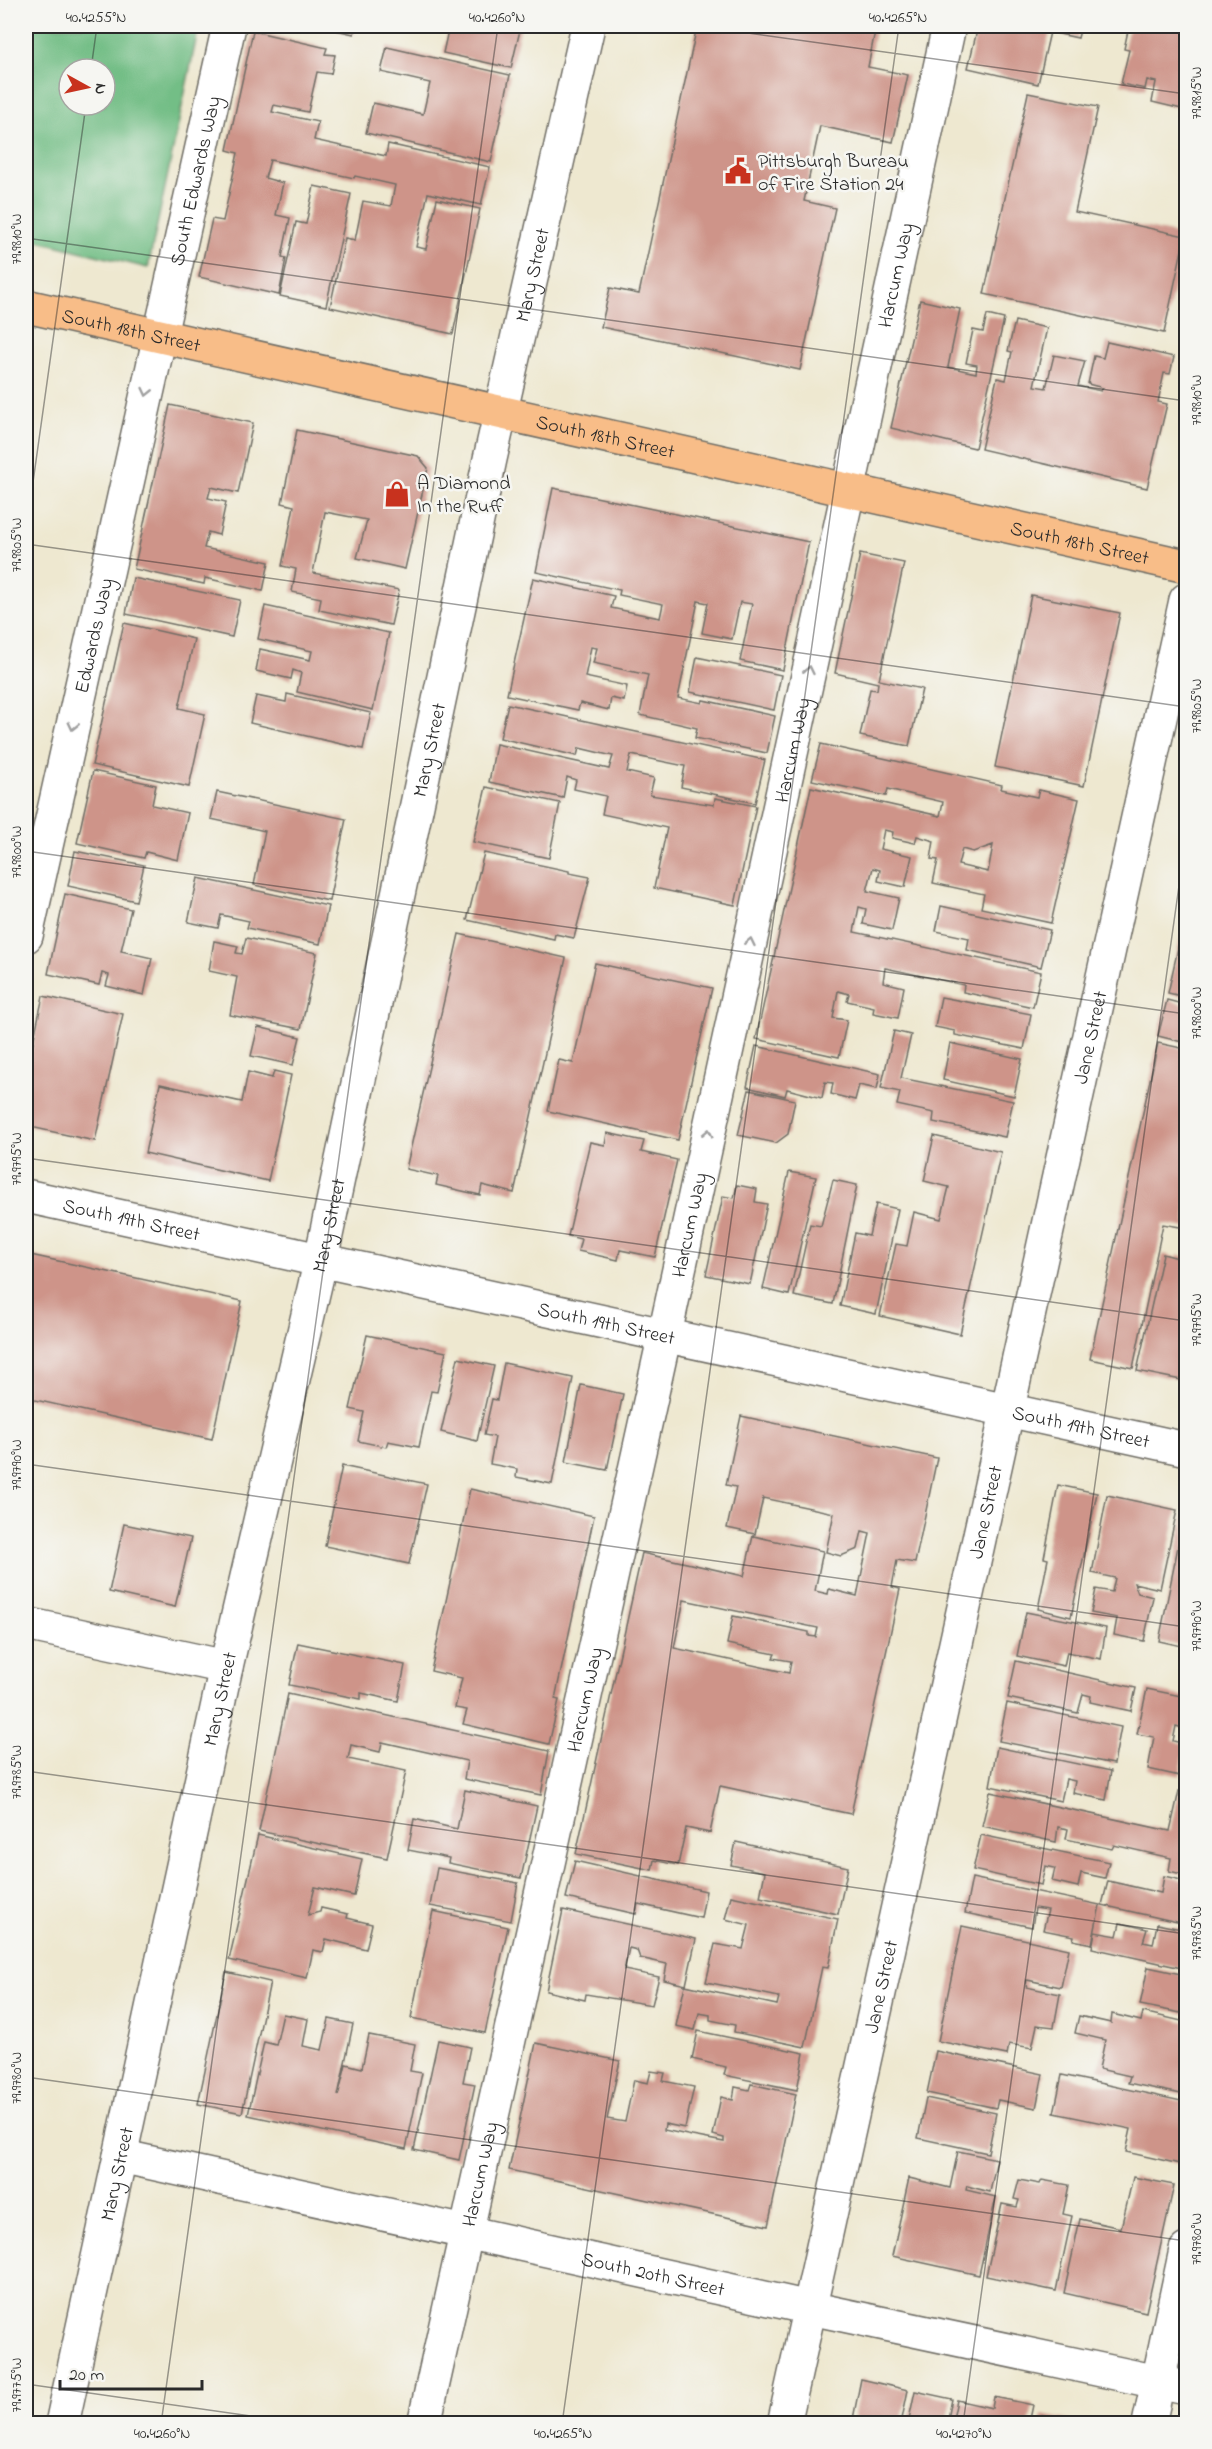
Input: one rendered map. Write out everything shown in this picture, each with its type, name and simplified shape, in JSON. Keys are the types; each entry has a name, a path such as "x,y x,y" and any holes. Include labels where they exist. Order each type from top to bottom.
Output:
{"main road":[{"name":"South 18th Street","path":"26,306 1186,566"}],"street":[{"name":"South Edwards Way","path":"161,335 229,26"},
{"name":"Mary Street","path":"62,2424 226,1666 321,1259 500,413 588,26"},
{"name":"Harcum Way","path":"424,2424 665,1334 949,26"},
{"name":"Edwards Way","path":"26,936 161,335"},
{"name":"Jane Street","path":"784,2424 1186,600"},
{"name":"South 19th Street","path":"26,1196 1186,1449"},
{"path":"26,1624 226,1666"},
{"name":"South 20th Street","path":"120,2156 1172,2385"},
{"path":"1149,2424 1172,2385 1186,2250"}],"green space":[{"path":"33,26 199,26 148,268 26,238 26,62"}],"building":[{"path":"318,26 356,26 354,34"},
{"path":"449,26 521,26 511,68 443,53"},
{"name":"Pittsburgh Bureau of Fire Station 24","path":"697,26 876,26 868,67 908,75 893,142 820,126 804,201 835,208 800,370 601,327 610,288 639,294"},
{"path":"978,26 1081,26 1078,38 1050,32 1038,84 968,68"},
{"path":"1129,26 1186,26 1186,110 1152,102 1156,82 1147,80 1145,89 1121,84 1129,50 1124,49"},
{"path":"253,31 327,48 325,54 335,55 331,74 317,72 308,112 274,105 272,112 318,122 314,140 386,156 388,144 490,167 481,205 428,193 416,247 426,249 437,199 480,209 453,334 330,307 345,238 355,240 363,201 391,206 395,185 355,176 354,178 270,160 265,178 283,183 276,215 290,218 282,257 286,258 279,295 199,277 212,219 223,221 238,153 227,150"},
{"path":"387,47 510,75 491,162 366,133 373,103 423,114 430,83 381,72"},
{"path":"1028,93 1098,107 1075,212 1185,236 1164,333 984,294"},
{"path":"314,186 351,194 326,306 280,296 296,222 306,224"},
{"path":"920,300 960,309 948,367 976,373 977,365 966,363 973,330 983,332 987,315 1004,319 975,448 891,428"},
{"path":"1015,321 1047,328 1034,386 1046,388 1054,355 1085,361 1078,386 1101,391 1103,388 1088,384 1094,356 1103,358 1107,342 1174,357 1170,374 1164,373 1158,402 1167,404 1147,488 981,449 997,378 1006,380 1012,352 1008,351"},
{"path":"170,405 253,423 238,493 211,487 208,498 226,502 219,535 208,532 204,548 269,562 263,591 205,578 204,584 134,569"},
{"path":"297,430 418,456 428,468 405,569 357,558 367,520 325,512 313,573 399,590 391,625 319,610 321,598 292,592 296,569 282,566 294,506 282,503"},
{"path":"553,488 809,542 783,670 740,661 752,604 740,602 732,639 702,633 708,603 698,601 678,698 702,703 703,700 775,716 767,753 695,738 697,728 640,715 648,675 593,663 597,648 591,647 585,677 627,686 624,701 611,698 609,710 580,703 578,710 507,695 533,578 614,596 611,608 660,618 663,604 619,595 620,590 536,572"},
{"path":"860,554 904,563 879,680 922,689 909,746 860,736 870,689 877,690 878,683 835,673"},
{"path":"133,578 240,600 232,637 126,614"},
{"path":"1031,595 1120,613 1084,786 995,767"},
{"path":"265,606 389,633 373,710 297,692 301,673 293,670 291,679 256,671 260,649 310,660 312,651 258,639"},
{"path":"124,623 194,639 179,708 205,714 189,787 92,765"},
{"path":"697,657 781,675 774,710 690,692"},
{"path":"287,694 371,713 363,749 250,723 256,696 286,702"},
{"path":"508,704 765,760 755,803 681,787 685,766 631,755 627,772 654,778 650,795 714,805 715,798 756,806 735,905 654,888 667,828 602,814 606,796 574,789 576,780 567,777 563,798 489,782 496,744 609,769 613,756 579,748 577,756 500,738"},
{"path":"821,744 1002,785 1001,789 1037,797 1039,790 1079,799 1051,923 981,908 984,894 933,883 938,860 931,859 934,841 917,836 915,843 892,838 893,832 884,830 880,849 912,856 905,887 878,881 880,870 873,868 867,891 899,898 892,930 863,924 866,909 859,907 854,932 1041,972 1033,1007 963,992 964,985 885,968 883,982 904,987 898,1018 873,1013 874,1007 847,1001 849,994 838,991 833,1018 847,1020 839,1057 756,1039 811,787 940,816 943,802 888,789 886,796 812,780","holes":["993,845 988,872 958,865 962,849 973,852"]},
{"path":"93,771 156,785 152,805 188,813 178,860 146,852 144,858 77,843"},
{"path":"486,787 560,803 549,858 473,842"},
{"path":"217,792 346,819 329,901 254,885 265,831 211,819"},
{"path":"75,851 144,865 136,901 68,886"},
{"path":"484,853 590,877 574,938 555,934 554,939 467,920"},
{"path":"198,878 328,906 320,944 247,928 249,921 221,915 218,928 188,922"},
{"path":"65,894 131,909 121,951 152,958 144,995 106,986 109,975 102,973 99,985 48,974"},
{"path":"941,906 1050,930 1041,967 967,950 969,938 936,931"},
{"path":"1186,912 1186,997 1168,993"},
{"path":"459,934 566,958 514,1193 482,1185 480,1195 436,1185 438,1176 406,1169"},
{"path":"246,938 317,953 301,1029 230,1015 237,977 209,971 214,941 238,946 236,953 242,954"},
{"path":"595,963 712,988 678,1140 548,1111 559,1060 573,1063"},
{"path":"43,996 123,1014 95,1141 26,1126 26,1075"},
{"path":"941,997 1031,1014 1024,1049 955,1035 955,1031 935,1027"},
{"path":"1167,1000 1186,1005 1186,1043 1158,1036"},
{"path":"258,1027 300,1037 293,1065 251,1056"},
{"path":"894,1031 911,1035 901,1078 1013,1101 1005,1137 933,1122 934,1113 897,1105 900,1092 881,1088"},
{"path":"950,1043 1022,1059 1014,1096 943,1080"},
{"path":"1158,1043 1186,1049 1186,1228 1163,1224 1133,1368 1090,1359"},
{"path":"756,1046 880,1074 877,1089 859,1085 855,1100 831,1094 833,1083 825,1082 822,1098 787,1089 785,1096 747,1087"},
{"path":"274,1071 291,1075 268,1181 145,1153 160,1084 242,1102 248,1072 272,1078"},
{"path":"749,1090 795,1100 788,1134 776,1143 738,1135"},
{"path":"607,1133 644,1141 641,1152 677,1160 655,1257 620,1250 618,1260 578,1251 581,1239 568,1236 590,1142 605,1145"},
{"path":"934,1136 1001,1152 960,1334 880,1316 896,1244 907,1246 914,1212 941,1219 949,1187 924,1181"},
{"path":"789,1172 816,1177 789,1295 763,1289"},
{"path":"833,1180 857,1185 833,1304 794,1296 810,1224 821,1226"},
{"path":"737,1185 757,1189 755,1202 767,1204 750,1284 706,1275 723,1196 734,1198"},
{"path":"876,1204 898,1209 876,1314 840,1306 855,1233 869,1236"},
{"path":"26,1254 242,1301 212,1439 26,1398"},
{"path":"1163,1254 1178,1258 1178,1255 1186,1257 1186,1381 1137,1371"},
{"path":"367,1335 446,1352 437,1392 431,1391 419,1447 388,1441 386,1447 358,1441 364,1412 350,1409"},
{"path":"458,1358 494,1366 477,1441 441,1432"},
{"path":"504,1363 573,1378 552,1484 516,1477 517,1469 490,1464 495,1437 484,1435 492,1399 497,1400"},
{"path":"581,1385 623,1394 607,1470 566,1462"},
{"path":"741,1416 937,1458 915,1563 897,1560 892,1587 900,1589 851,1814 720,1786 710,1833 686,1828 678,1865 654,1860 652,1870 576,1854 642,1553 744,1576 753,1536 823,1551 815,1591 828,1594 829,1589 857,1596 870,1533 862,1531 858,1549 841,1556 826,1552 834,1513 763,1498 755,1534 727,1528 736,1487 726,1485","holes":["684,1600 818,1628 816,1637 809,1636 809,1632 733,1616 727,1644 775,1654 773,1658 791,1661 789,1673 674,1648"]},
{"path":"342,1466 427,1484 409,1564 325,1546"},
{"path":"1058,1485 1097,1493 1071,1617 1038,1609 1048,1559 1044,1558"},
{"path":"470,1489 594,1516 555,1699 559,1700 549,1744 463,1724 467,1710 455,1708 462,1678 431,1671"},
{"path":"1107,1495 1177,1510 1160,1589 1134,1583 1138,1593 1153,1597 1144,1641 1114,1635 1117,1618 1091,1613 1096,1589 1112,1592 1115,1578 1092,1573"},
{"path":"1185,1512 1186,1623 1184,1622 1182,1630 1186,1631 1186,1647 1159,1641"},
{"path":"124,1524 191,1538 175,1607 109,1592"},
{"path":"1026,1612 1106,1628 1101,1659 1067,1652 1064,1666 1017,1656"},
{"path":"298,1643 405,1665 398,1701 361,1693 361,1699 289,1685"},
{"path":"1016,1661 1136,1688 1131,1711 1090,1702 1091,1696 1083,1694 1078,1713 1008,1698"},
{"path":"1147,1689 1186,1697 1186,1729 1176,1726 1173,1741 1186,1744 1186,1757 1183,1756 1180,1776 1148,1769 1154,1737 1137,1734"},
{"path":"288,1694 549,1751 541,1795 464,1779 467,1761 382,1742 380,1752 351,1745 348,1759 406,1771 387,1858 259,1831"},
{"path":"1007,1703 1121,1727 1114,1764 999,1741"},
{"path":"997,1747 1111,1771 1106,1800 1073,1793 1075,1781 1066,1779 1061,1801 990,1786"},
{"path":"465,1790 537,1806 521,1878 448,1863 449,1858 408,1850 414,1819 457,1829"},
{"path":"1179,1791 1186,1793 1186,1875 1169,1871 1171,1858 1114,1845 1112,1849 1066,1839 1068,1829 1058,1827 1056,1842 982,1826 990,1792 1170,1831"},
{"path":"258,1835 362,1859 354,1896 315,1887 308,1915 320,1912 321,1908 348,1914 347,1918 372,1924 366,1949 326,1939 323,1952 313,1950 307,1978 229,1960"},
{"path":"981,1835 1109,1862 1105,1878 1081,1873 1078,1887 1052,1881 1055,1868 1045,1866 1041,1885 973,1870"},
{"path":"736,1842 848,1867 838,1914 760,1897 765,1872 731,1865"},
{"path":"575,1861 706,1891 701,1918 638,1904 636,1914 566,1898"},
{"path":"437,1868 518,1883 511,1921 430,1906"},
{"path":"1164,1876 1186,1881 1186,1924 1102,1905 1108,1881 1161,1893"},
{"path":"972,1878 1100,1905 1092,1944 1073,1940 1074,1936 1043,1930 1048,1910 1035,1908 1032,1927 965,1913"},
{"path":"731,1896 838,1919 828,1968 822,1967 805,2047 734,2032 735,2025 710,2020 710,2015 699,2013 695,2030 676,2026 685,1985 777,2005 779,1997 706,1982 715,1944 743,1949 749,1925 725,1919"},
{"path":"563,1910 696,1939 686,1985 664,1980 667,1964 640,1958 637,1950 629,1948 624,1970 659,1977 652,2005 586,1994 585,2000 546,1991"},
{"path":"433,1911 508,1927 485,2033 411,2018"},
{"path":"1120,1923 1147,1929 1143,1942 1153,1944 1157,1924 1186,1930 1186,1969 1092,1948 1095,1932 1117,1936"},
{"path":"962,1926 1069,1949 1061,1987 1027,1980 1026,1987 1060,1994 1054,2027 1037,2025 1032,2048 1009,2044 1007,2055 938,2041"},
{"path":"1148,1967 1186,1975 1186,2014 1140,2005"},
{"path":"226,1972 270,1982 242,2113 198,2104"},
{"path":"1143,2012 1186,2022 1186,2095 1128,2083 1130,2076 1099,2069 1105,2040 1075,2033 1079,2016 1111,2023 1112,2014 1141,2021"},
{"path":"283,2014 308,2019 303,2046 322,2050 329,2019 353,2024 338,2096 346,2064 362,2068 369,2035 415,2044 410,2071 422,2073 406,2149 248,2115 264,2042 276,2045"},
{"path":"698,2031 804,2053 797,2090 724,2075 726,2067 692,2059"},
{"path":"438,2040 470,2047 463,2082 475,2084 459,2160 414,2150"},
{"path":"536,2043 620,2061 607,2119 625,2122 634,2080 648,2083 651,2071 665,2073 663,2081 694,2087 685,2128 665,2124 664,2130 692,2136 724,2142 724,2138 713,2135 721,2097 733,2100 735,2087 749,2090 751,2084 796,2094 768,2226 509,2170"},
{"path":"936,2051 1043,2074 1036,2108 998,2100 996,2108 927,2093"},
{"path":"1062,2075 1186,2102 1186,2130 1180,2164 1126,2152 1131,2129 1054,2113"},
{"path":"926,2098 996,2113 988,2153 918,2138"},
{"path":"958,2151 997,2159 990,2192 967,2186 966,2190 996,2197 979,2275 892,2256 909,2178 950,2188"},
{"path":"1133,2177 1174,2185 1146,2312 1064,2293 1080,2219 1121,2228"},
{"path":"1019,2180 1040,2184 1042,2180 1069,2185 1063,2214 1072,2216 1056,2291 986,2276 1002,2204 1017,2207 1019,2200 1014,2199"},
{"path":"861,2379 908,2390 901,2424 852,2424"},
{"path":"915,2391 952,2399 947,2424 908,2424"},
{"path":"994,2397 1033,2405 1029,2424 952,2424 957,2400 992,2408"},
{"path":"1042,2415 1070,2421 1069,2424 1041,2424"}],"place":[{"name":"Pittsburgh Bureau of Fire Station 24","path":"738,171"},
{"name":"A Diamond In the Ruff","path":"397,494"}]}
